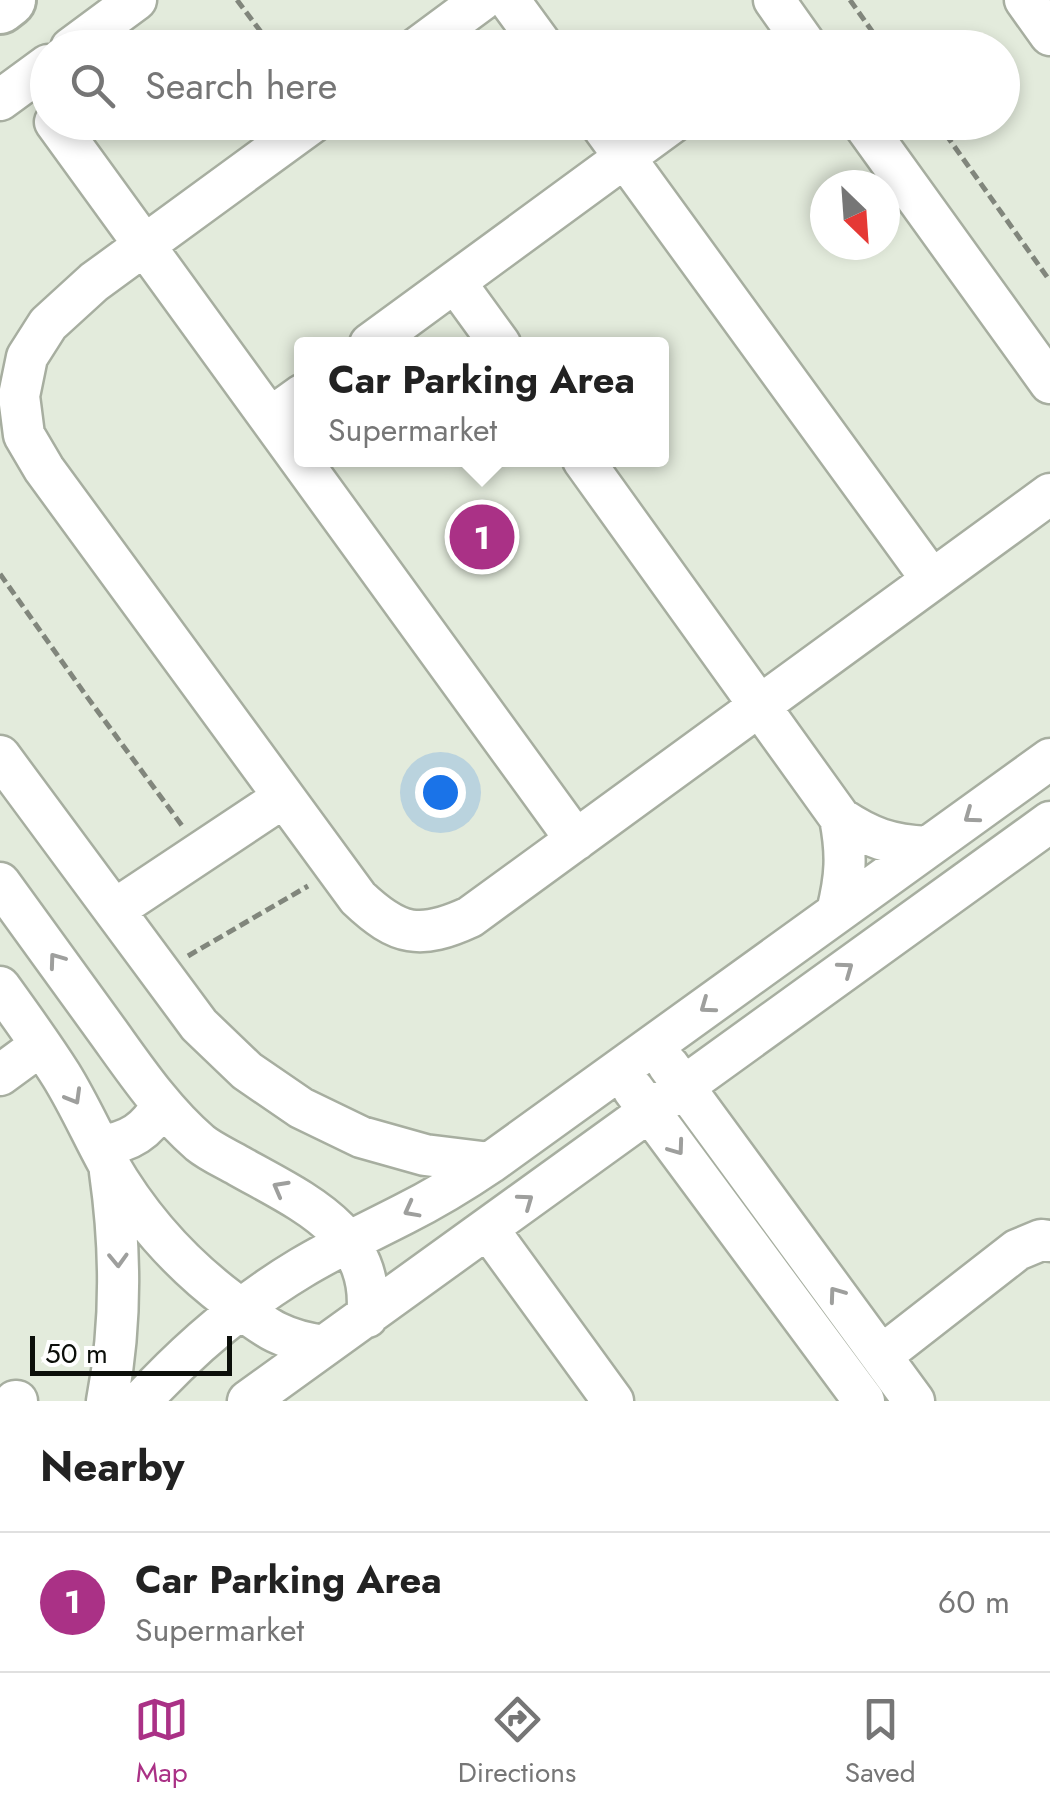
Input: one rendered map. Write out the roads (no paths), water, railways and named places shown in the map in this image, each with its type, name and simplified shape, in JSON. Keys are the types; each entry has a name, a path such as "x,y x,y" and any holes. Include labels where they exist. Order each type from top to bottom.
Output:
{"main road":[{"path":"0,7 9,0"}],"street":[{"path":"95,30 136,0"},
{"path":"441,30 482,0"},
{"path":"509,0 531,30"},
{"path":"1025,0 1050,35"},
{"path":"67,140 294,451"},
{"path":"288,140 94,282 48,324 27,358 19,396 24,434 44,469 336,869 380,920 410,931 441,930 470,917 1050,494"},
{"path":"612,140 932,580"},
{"path":"380,337 649,140"},
{"path":"875,140 1050,383"},
{"path":"455,282 495,337"},
{"path":"270,418 294,400"},
{"path":"306,467 576,840"},
{"path":"587,467 840,818 866,835 896,845 927,848"},
{"path":"0,756 199,1026 247,1071 302,1108 361,1137 425,1155 490,1163"},
{"path":"141,1401 240,1308 298,1269 449,1190 490,1163 1050,758"},
{"path":"114,910 284,797"},
{"path":"837,912 845,881 846,849 840,818"},
{"path":"248,1401 1050,822"},
{"path":"0,884 162,1105 203,1146 290,1194 321,1215 348,1241 367,1277 367,1317"},
{"path":"0,987 72,1094 129,1197 153,1228 194,1271 278,1335 324,1346"},
{"path":"0,1075 41,1045"},
{"path":"653,1045 914,1401"},
{"path":"619,1070 864,1401"},
{"path":"104,1154 137,1135 152,1122 162,1105"},
{"path":"104,1154 116,1215 119,1266 118,1318 107,1401"},
{"path":"488,1229 611,1400"},
{"path":"881,1356 1017,1250 1050,1240"}],"place":[{"name":"Car Parking Area","path":"482,537"}]}
